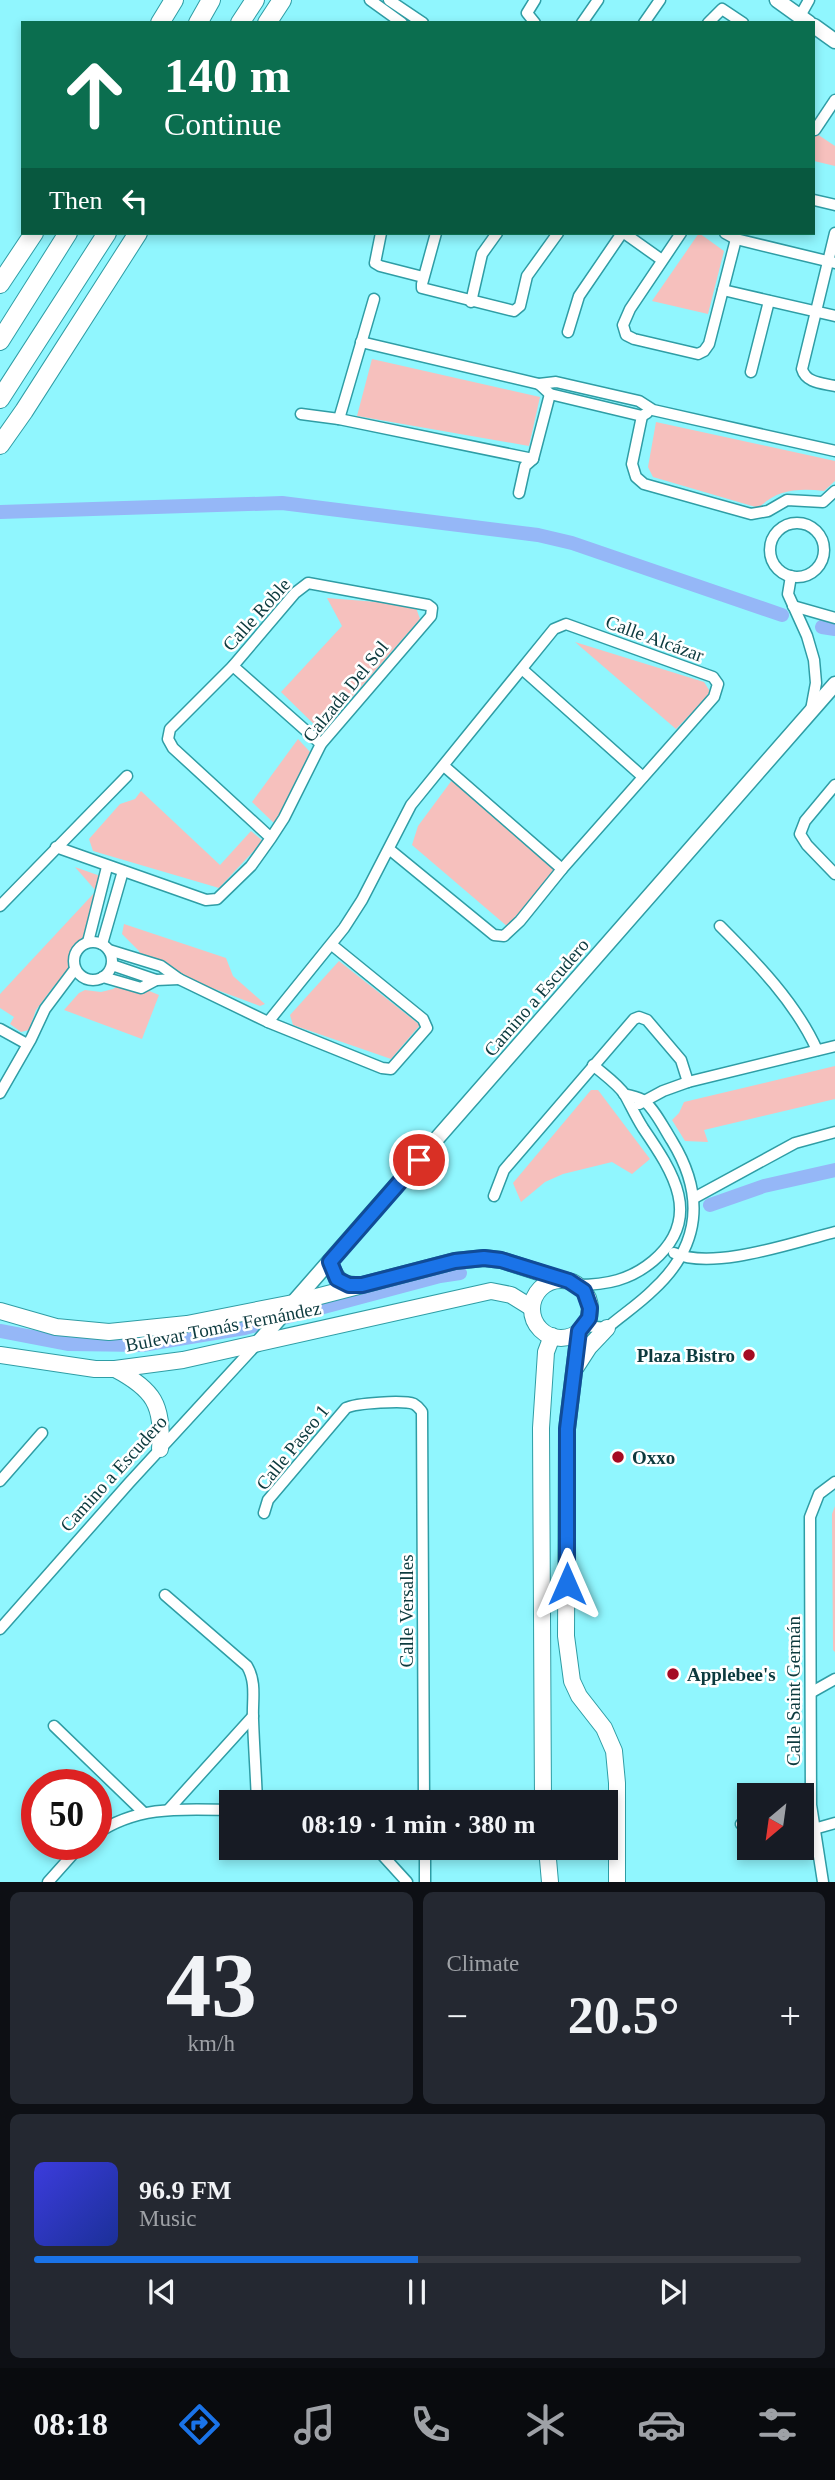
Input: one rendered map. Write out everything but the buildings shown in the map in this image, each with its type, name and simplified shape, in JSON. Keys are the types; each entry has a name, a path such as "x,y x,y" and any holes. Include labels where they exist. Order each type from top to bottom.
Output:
{"main road":[{"path":"161,21 174,0"},
{"path":"199,21 211,0"},
{"path":"241,21 255,0"},
{"path":"268,21 282,0"},
{"path":"0,284 33,235"},
{"path":"0,341 67,235"},
{"path":"0,398 106,235"},
{"path":"0,445 137,235"},
{"name":"Bulevar Tomás Fernández","path":"0,1311 56,1327 109,1332 187,1324 288,1308 455,1261 484,1258 501,1260 560,1279"},
{"path":"330,1262 337,1279 349,1285 362,1285"},
{"path":"582,1329 561,1338 552,1336 537,1325 532,1308 533,1299 544,1285 560,1279 577,1285 588,1299 589,1318 582,1329 572,1376 567,1429 568,1658 576,1689 604,1728 614,1751 617,1783 617,1881"},
{"name":"Bulevar Tomás Fernández","path":"0,1355 95,1369 114,1369 183,1360 261,1339 491,1291 511,1295 532,1308"},
{"path":"572,1376 589,1347 607,1328"},
{"path":"543,1790 541,1428 545,1363 552,1336"},
{"path":"114,1369 138,1381 155,1401 162,1425 160,1449"},
{"path":"548,1860 551,1881"}],"street":[{"path":"370,0 399,21"},
{"path":"389,0 420,21"},
{"path":"533,21 527,13 534,0"},
{"path":"583,21 598,0"},
{"path":"646,21 660,0"},
{"path":"777,0 805,19 808,0"},
{"path":"710,21 722,9 740,21"},
{"path":"815,27 835,41"},
{"path":"815,130 835,100"},
{"path":"815,200 835,205"},
{"path":"835,233 832,262 802,369 809,380 835,386"},
{"path":"382,235 375,263 423,277"},
{"path":"435,235 422,288 510,311 518,310 527,276 557,235"},
{"path":"471,302 482,254 496,235"},
{"path":"568,332 579,296 622,235"},
{"path":"626,235 662,260"},
{"path":"680,235 623,325 629,337 701,353 709,344 736,239"},
{"path":"729,235 736,239 832,262"},
{"path":"723,290 835,316"},
{"path":"338,419 374,299"},
{"path":"751,372 769,301"},
{"path":"361,342 539,384 556,382 639,401 653,410 835,451"},
{"path":"539,384 550,394 642,416 653,410"},
{"path":"519,493 525,466 533,459 550,394"},
{"path":"301,414 338,419 533,459"},
{"path":"642,416 632,464 636,477 644,484 744,513 760,513 787,500 823,502 835,491"},
{"path":"801,523 806,502"},
{"path":"772,509 783,526"},
{"path":"801,523 817,533 823,550 817,567 810,573 792,576 776,567 770,549 771,540 783,526 801,523"},
{"path":"792,576 788,594 807,636 814,660 816,683 811,710"},
{"name":"Calle Roble","path":"271,838 173,748 168,740 170,729 233,666 295,593 309,583 424,603 432,608"},
{"path":"793,606 835,618"},
{"name":"Calzada Del Sol","path":"56,847 107,867 214,901 251,866 284,818 321,744 430,616 432,608"},
{"name":"Calle Alcázar","path":"268,1022 332,945 362,900 411,805 549,633 566,624 713,677 718,684 714,697 505,936 494,935 389,849"},
{"path":"233,666 321,744"},
{"path":"522,669 643,777"},
{"name":"Camino a Escudero","path":"0,1629 330,1262 835,684"},
{"path":"444,766 562,869"},
{"path":"0,906 127,776"},
{"path":"835,785 805,821 800,834 835,874"},
{"path":"88,942 107,867"},
{"path":"123,871 105,947 112,965 156,980 179,979"},
{"path":"720,926 781,993 817,1050"},
{"path":"0,1093 49,1003 75,969 74,956 82,945 88,942 162,966 179,979 268,1022 391,1069 427,1028 423,1019 332,945"},
{"path":"103,978 112,965"},
{"path":"75,969 91,980 103,978 141,988 156,980"},
{"path":"494,1196 504,1170 630,1021 639,1017 647,1020 681,1060 688,1082"},
{"path":"0,1029 27,1044"},
{"path":"631,1109 663,1091 688,1082 835,1046"},
{"path":"577,1285 616,1282 635,1274 666,1249 677,1230 681,1216 680,1200 670,1167 624,1094 593,1065"},
{"path":"582,1329 607,1328 654,1290 680,1256 690,1233 694,1198 685,1163 644,1101 624,1094"},
{"path":"694,1198 795,1143 835,1132"},
{"path":"670,1167 685,1163"},
{"path":"666,1249 680,1256 699,1260 722,1259 835,1232"},
{"name":"Calle Paseo 1","path":"264,1513 268,1500 350,1406 410,1403 419,1407 424,1420"},
{"name":"Calle Versalles","path":"424,1420 424,1790"},
{"path":"0,1480 42,1433"},
{"name":"Calle Saint Germán","path":"807,1783 812,1692 810,1517 815,1500 825,1488 835,1482"},
{"path":"165,1595 247,1667 254,1682 256,1790"},
{"path":"812,1692 835,1679"},
{"path":"169,1809 253,1716"},
{"path":"54,1726 143,1812"},
{"path":"112,1824 143,1812 169,1809 219,1810"},
{"path":"814,1829 835,1823"},
{"name":"Calle Saint Germán","path":"814,1829 823,1881"},
{"path":"48,1881 67,1860"},
{"path":"387,1860 407,1881"},
{"path":"425,1860 425,1881"}],"shaded area":[{"path":"815,133 835,146 835,166 815,161"},
{"path":"698,235 702,235 724,251 708,314 652,301"},
{"path":"372,359 540,397 529,446 357,416"},
{"path":"656,422 835,461 835,481 824,491 797,490 781,493 759,508 653,477 648,467"},
{"path":"327,598 415,605 420,619 335,717 327,730 322,732 281,692 342,626"},
{"path":"575,642 704,682 711,693 676,729"},
{"path":"298,739 311,753 276,825 252,802"},
{"path":"455,776 558,868 508,927 412,845 418,826"},
{"path":"141,791 220,865 251,831 263,841 219,888 93,851 89,839 120,804 135,799"},
{"path":"75,867 103,877 86,939 74,953 70,971 54,986 36,1010 29,1030 21,1032 10,1024 14,1017 0,1008 0,994 96,891"},
{"path":"124,924 226,958 233,976 265,1004 260,1006 142,962 139,951 122,934"},
{"path":"339,961 420,1025 391,1059 293,1025 290,1015"},
{"path":"125,981 159,995 142,1039 64,1010 85,990 101,992 113,989"},
{"path":"835,1066 835,1099 704,1130 708,1142 685,1141 672,1120 684,1102"},
{"path":"591,1090 598,1090 650,1159 632,1174 612,1162 563,1174 545,1182 521,1202 513,1183"},
{"path":"835,1506 835,1652 832,1514"}],"waterway":[{"path":"0,512 282,503 538,535 572,543 782,615"},
{"path":"822,627 835,629"},
{"path":"710,1205 764,1186 835,1170"},
{"path":"0,1331 69,1344 142,1345 245,1328 460,1273"}],"place":[{"name":"Plaza Bistro","path":"749,1355"},
{"name":"Oxxo","path":"618,1457"},
{"name":"Applebee's","path":"673,1674"}],"route":[{"path":"419,1160 330,1262 337,1279 349,1285 362,1285 455,1261 484,1258 501,1260 569,1281 584,1291 590,1308 589,1318 579,1331 568,1404 567,1584"}]}
